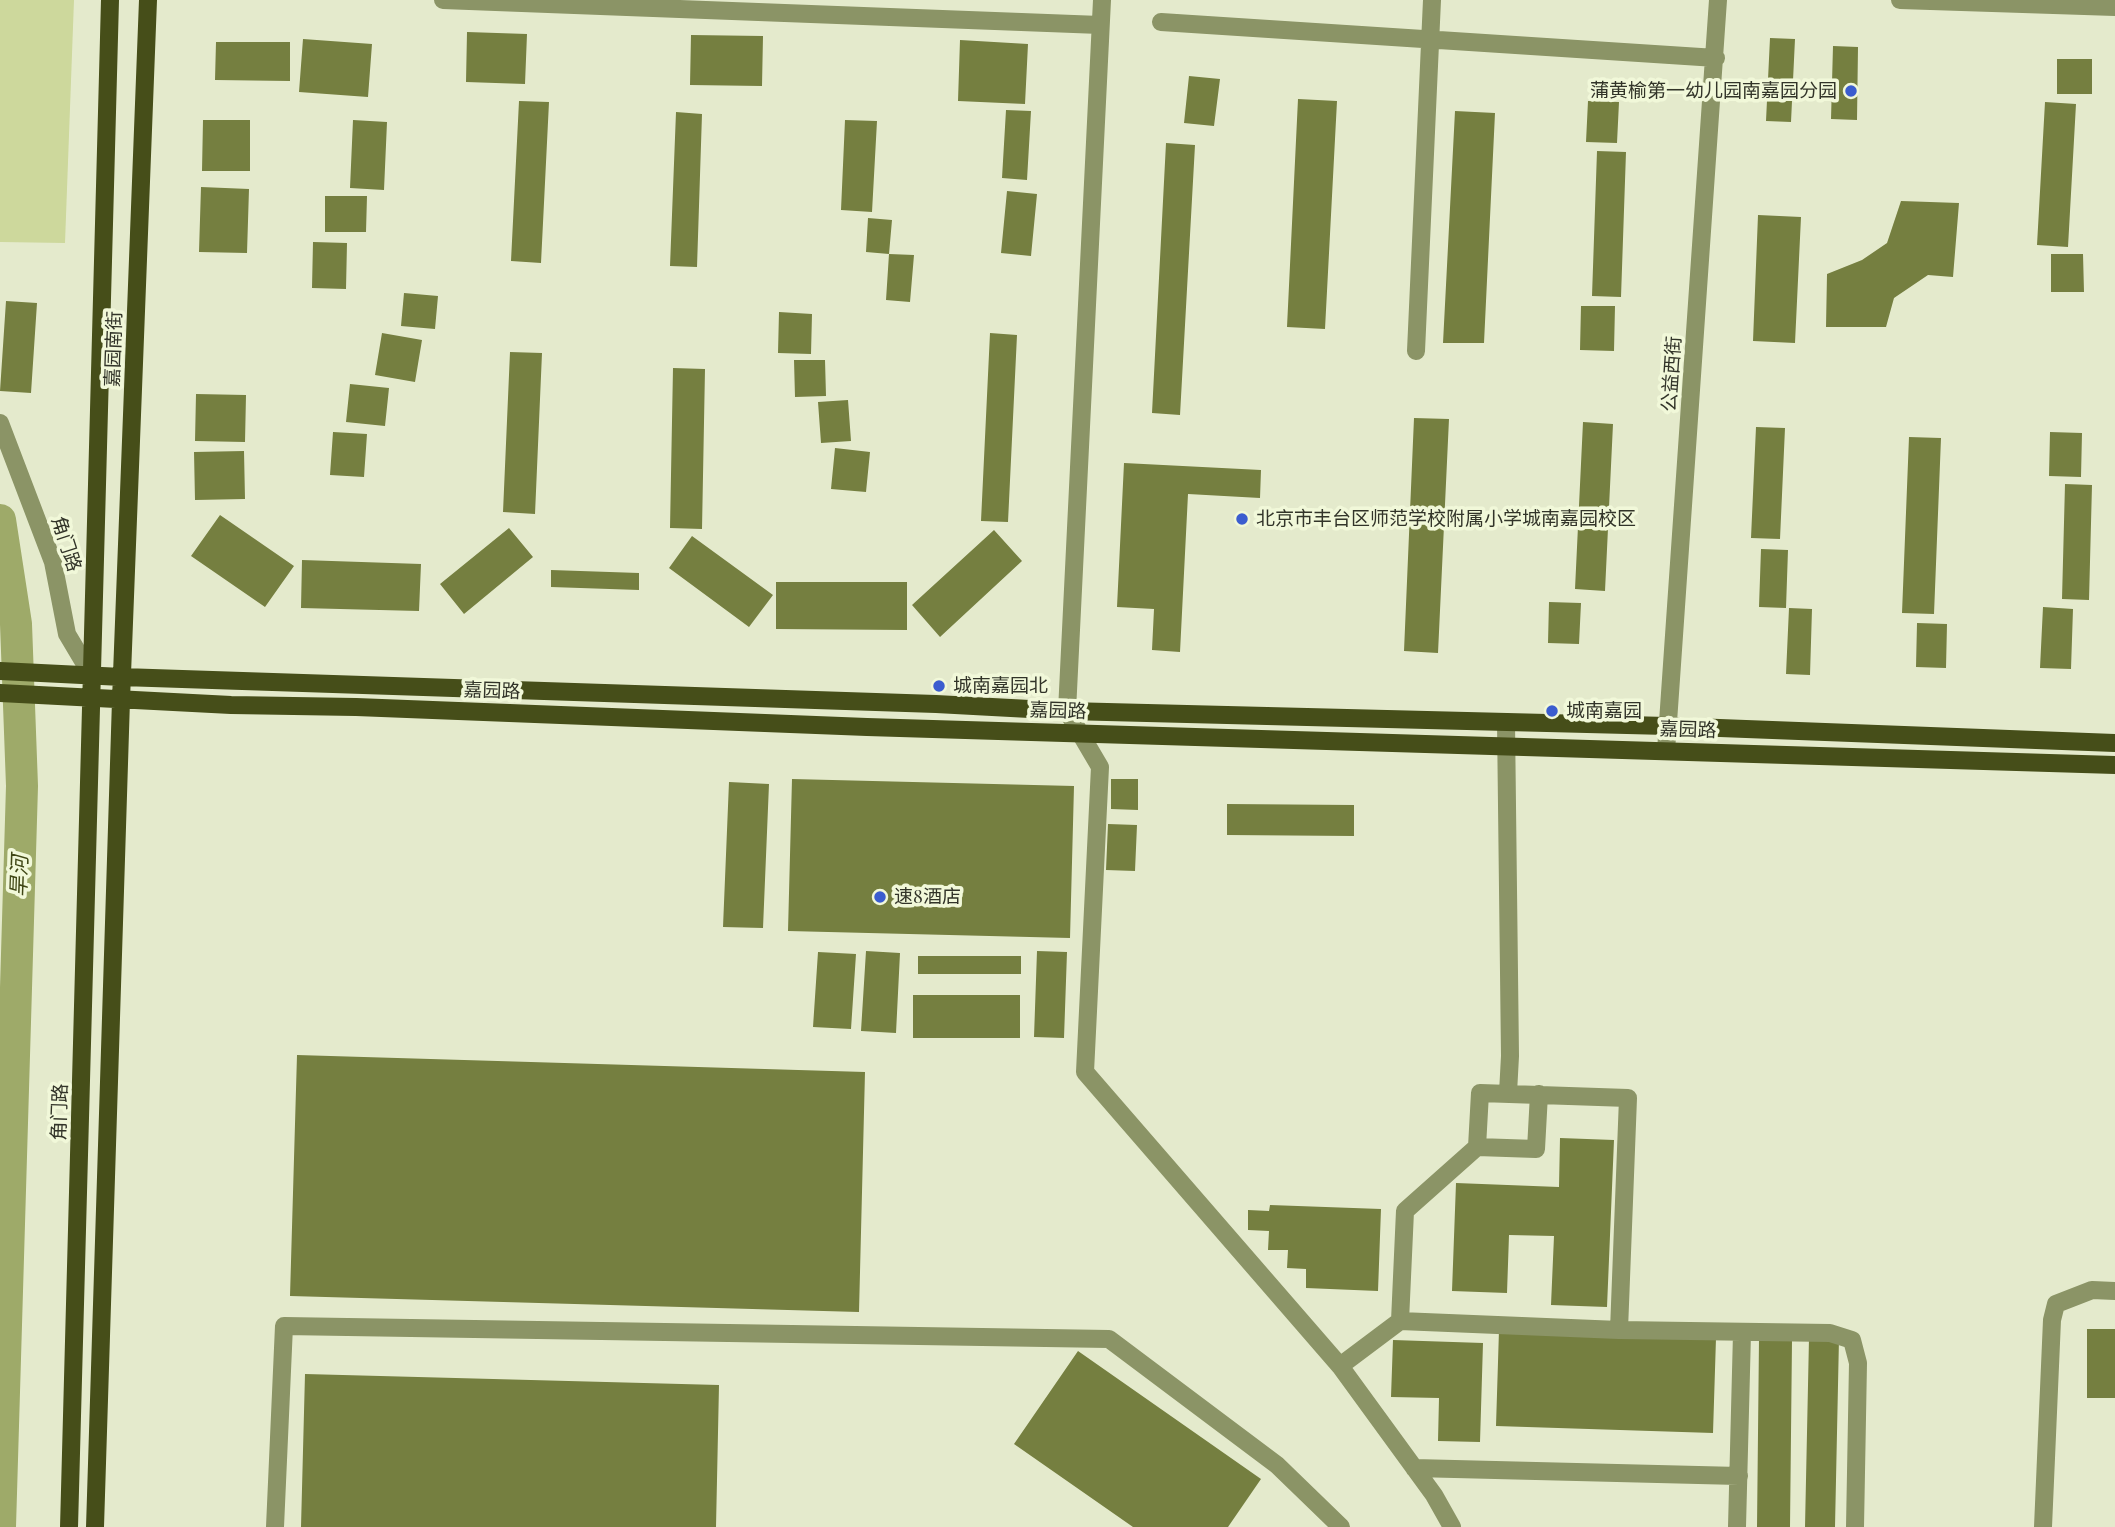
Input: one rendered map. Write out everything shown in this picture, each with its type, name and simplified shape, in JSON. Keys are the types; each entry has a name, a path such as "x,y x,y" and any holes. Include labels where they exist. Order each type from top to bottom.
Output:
{"main road":[{"name":"嘉园南街","path":"91,698 110,0"},
{"name":"嘉园南街","path":"121,700 148,0"},
{"name":"嘉园路","path":"0,671 922,704 1067,712 1667,726 2115,743"},
{"name":"嘉园路","path":"0,693 121,700 1080,733 2115,765"},
{"name":"角门路","path":"69,1527 91,698"},
{"path":"95,1527 121,700"}],"street":[{"path":"443,0 1100,25"},
{"path":"1102,0 1067,712 1100,767 1085,1072 1340,1366 1434,1495 1452,1527"},
{"path":"1416,351 1432,0"},
{"name":"公益西街","path":"1665,751 1718,0"},
{"path":"1900,0 2115,7"},
{"path":"1161,22 1716,58"},
{"name":"角门路","path":"0,424 53,562 67,634 92,676"},
{"path":"1506,722 1510,1056 1508,1093"},
{"path":"1477,1147 1480,1093 1628,1098 1619,1330"},
{"path":"1401,1321 1405,1210 1477,1147 1536,1149 1539,1094"},
{"path":"2043,1527 2052,1320 2056,1304 2092,1290 2115,1291"},
{"path":"1340,1366 1401,1321 1619,1330 1830,1333 1852,1340 1858,1363 1855,1527"},
{"path":"275,1527 284,1326 1109,1339 1278,1465 1341,1527"},
{"path":"1737,1527 1742,1333"},
{"path":"1414,1468 1739,1476"}],"green space":[{"path":"0,0 74,0 65,243 0,242"}],"building":[{"path":"467,32 527,34 525,84 466,82"},
{"path":"691,35 763,36 762,86 690,85"},
{"path":"1770,38 1795,39 1791,122 1766,121"},
{"path":"303,39 372,44 368,97 299,92"},
{"path":"960,40 1028,44 1025,104 958,101"},
{"path":"216,42 290,42 290,81 215,80"},
{"path":"1833,46 1858,47 1857,120 1831,119"},
{"path":"2057,59 2092,59 2092,94 2057,94"},
{"path":"1189,76 1220,79 1214,126 1184,123"},
{"path":"1298,99 1337,101 1325,329 1287,327"},
{"path":"519,101 549,102 541,263 511,261"},
{"path":"1588,101 1619,102 1617,143 1586,142"},
{"path":"2045,102 2076,104 2068,247 2037,245"},
{"path":"1006,110 1031,111 1027,180 1002,178"},
{"path":"1455,111 1495,113 1484,343 1443,343"},
{"path":"676,112 702,114 697,267 670,266"},
{"path":"203,120 250,120 250,171 202,171"},
{"path":"353,120 387,122 384,190 350,188"},
{"path":"845,120 877,121 872,212 841,210"},
{"path":"1166,143 1195,145 1180,415 1152,413"},
{"path":"1597,151 1626,152 1621,297 1592,296"},
{"path":"201,187 249,189 247,253 199,252"},
{"path":"1007,191 1037,194 1031,256 1001,253"},
{"path":"325,196 367,196 366,232 325,232"},
{"path":"1901,201 1959,203 1953,277 1928,275 1894,298 1886,327 1826,327 1827,274 1862,260 1887,243"},
{"path":"1758,215 1801,217 1795,343 1753,341"},
{"path":"868,218 892,220 889,254 866,252"},
{"path":"313,242 347,243 346,289 312,288"},
{"path":"889,254 914,255 910,302 886,300"},
{"path":"2051,254 2083,254 2084,292 2051,292"},
{"path":"404,293 438,296 435,329 401,326"},
{"path":"6,301 37,303 31,393 0,391"},
{"path":"1581,306 1615,306 1614,351 1580,350"},
{"path":"779,312 812,314 811,354 778,353"},
{"path":"382,333 422,340 415,382 375,375"},
{"path":"990,333 1017,335 1008,522 981,521"},
{"path":"510,352 542,353 535,514 503,512"},
{"path":"794,360 825,360 826,396 795,397"},
{"path":"673,368 705,369 702,529 670,528"},
{"path":"350,384 389,388 385,426 346,422"},
{"path":"196,394 246,395 245,442 195,441"},
{"path":"848,400 851,441 821,443 818,402"},
{"path":"1414,418 1449,419 1438,653 1404,651"},
{"path":"1583,422 1613,424 1605,591 1575,589"},
{"path":"1756,427 1785,428 1780,539 1751,538"},
{"path":"333,432 367,434 364,477 330,475"},
{"path":"2050,432 2082,433 2081,477 2049,476"},
{"path":"1909,437 1941,438 1934,614 1902,613"},
{"path":"835,448 870,452 866,492 831,489"},
{"path":"244,451 245,499 195,500 194,452"},
{"path":"1124,463 1261,470 1260,498 1188,494 1180,652 1152,650 1154,609 1117,607"},
{"path":"2065,484 2092,485 2089,600 2062,599"},
{"path":"220,515 294,566 265,607 191,556"},
{"path":"509,528 533,557 464,614 440,584"},
{"path":"994,530 1022,561 940,637 912,605"},
{"path":"692,536 773,595 749,627 669,568"},
{"path":"1761,549 1788,550 1786,608 1759,607"},
{"path":"302,560 421,564 419,611 301,608"},
{"path":"551,570 639,573 639,590 551,587"},
{"path":"776,582 907,582 907,630 776,629"},
{"path":"1549,602 1581,603 1579,644 1548,643"},
{"path":"2043,607 2073,609 2071,669 2040,668"},
{"path":"1789,608 1812,609 1810,675 1786,674"},
{"path":"1917,623 1947,624 1946,668 1916,667"},
{"path":"792,779 1074,786 1070,938 788,931"},
{"path":"1111,779 1138,779 1138,810 1111,809"},
{"path":"729,782 769,784 763,928 723,927"},
{"path":"1227,804 1354,805 1354,836 1227,835"},
{"path":"1108,824 1137,825 1135,871 1106,870"},
{"path":"866,951 900,953 896,1033 861,1031"},
{"path":"1037,951 1067,952 1064,1038 1034,1037"},
{"path":"818,952 856,954 851,1029 813,1027"},
{"path":"918,956 1021,956 1021,974 918,974"},
{"path":"913,995 1020,995 1020,1038 913,1038"},
{"path":"297,1055 865,1072 859,1312 290,1296"},
{"path":"1560,1138 1614,1140 1607,1307 1551,1305 1554,1236 1509,1235 1507,1293 1452,1291 1456,1183 1559,1187"},
{"path":"1270,1205 1381,1209 1378,1291 1306,1288 1306,1269 1287,1268 1288,1250 1268,1250 1269,1231 1248,1230 1248,1210 1269,1211"},
{"path":"2087,1329 2115,1329 2115,1398 2087,1398"},
{"path":"1499,1330 1716,1338 1713,1433 1496,1426"},
{"path":"1809,1338 1839,1338 1835,1527 1805,1527"},
{"path":"1759,1339 1792,1340 1790,1527 1757,1527"},
{"path":"1393,1340 1483,1343 1480,1442 1438,1441 1439,1398 1391,1397"},
{"path":"1078,1351 1261,1479 1228,1527 1133,1527 1014,1444"},
{"path":"305,1374 719,1385 716,1527 301,1527"}],"waterway":[{"name":"旱河","path":"0,520 16,624 22,786 0,1527"}],"place":[{"name":"蒲黄榆第一幼儿园南嘉园分园","path":"1851,91"},
{"name":"北京市丰台区师范学校附属小学城南嘉园校区","path":"1242,519"},
{"name":"城南嘉园北","path":"939,686"},
{"name":"城南嘉园","path":"1552,711"},
{"name":"速8酒店","path":"880,897"}]}
